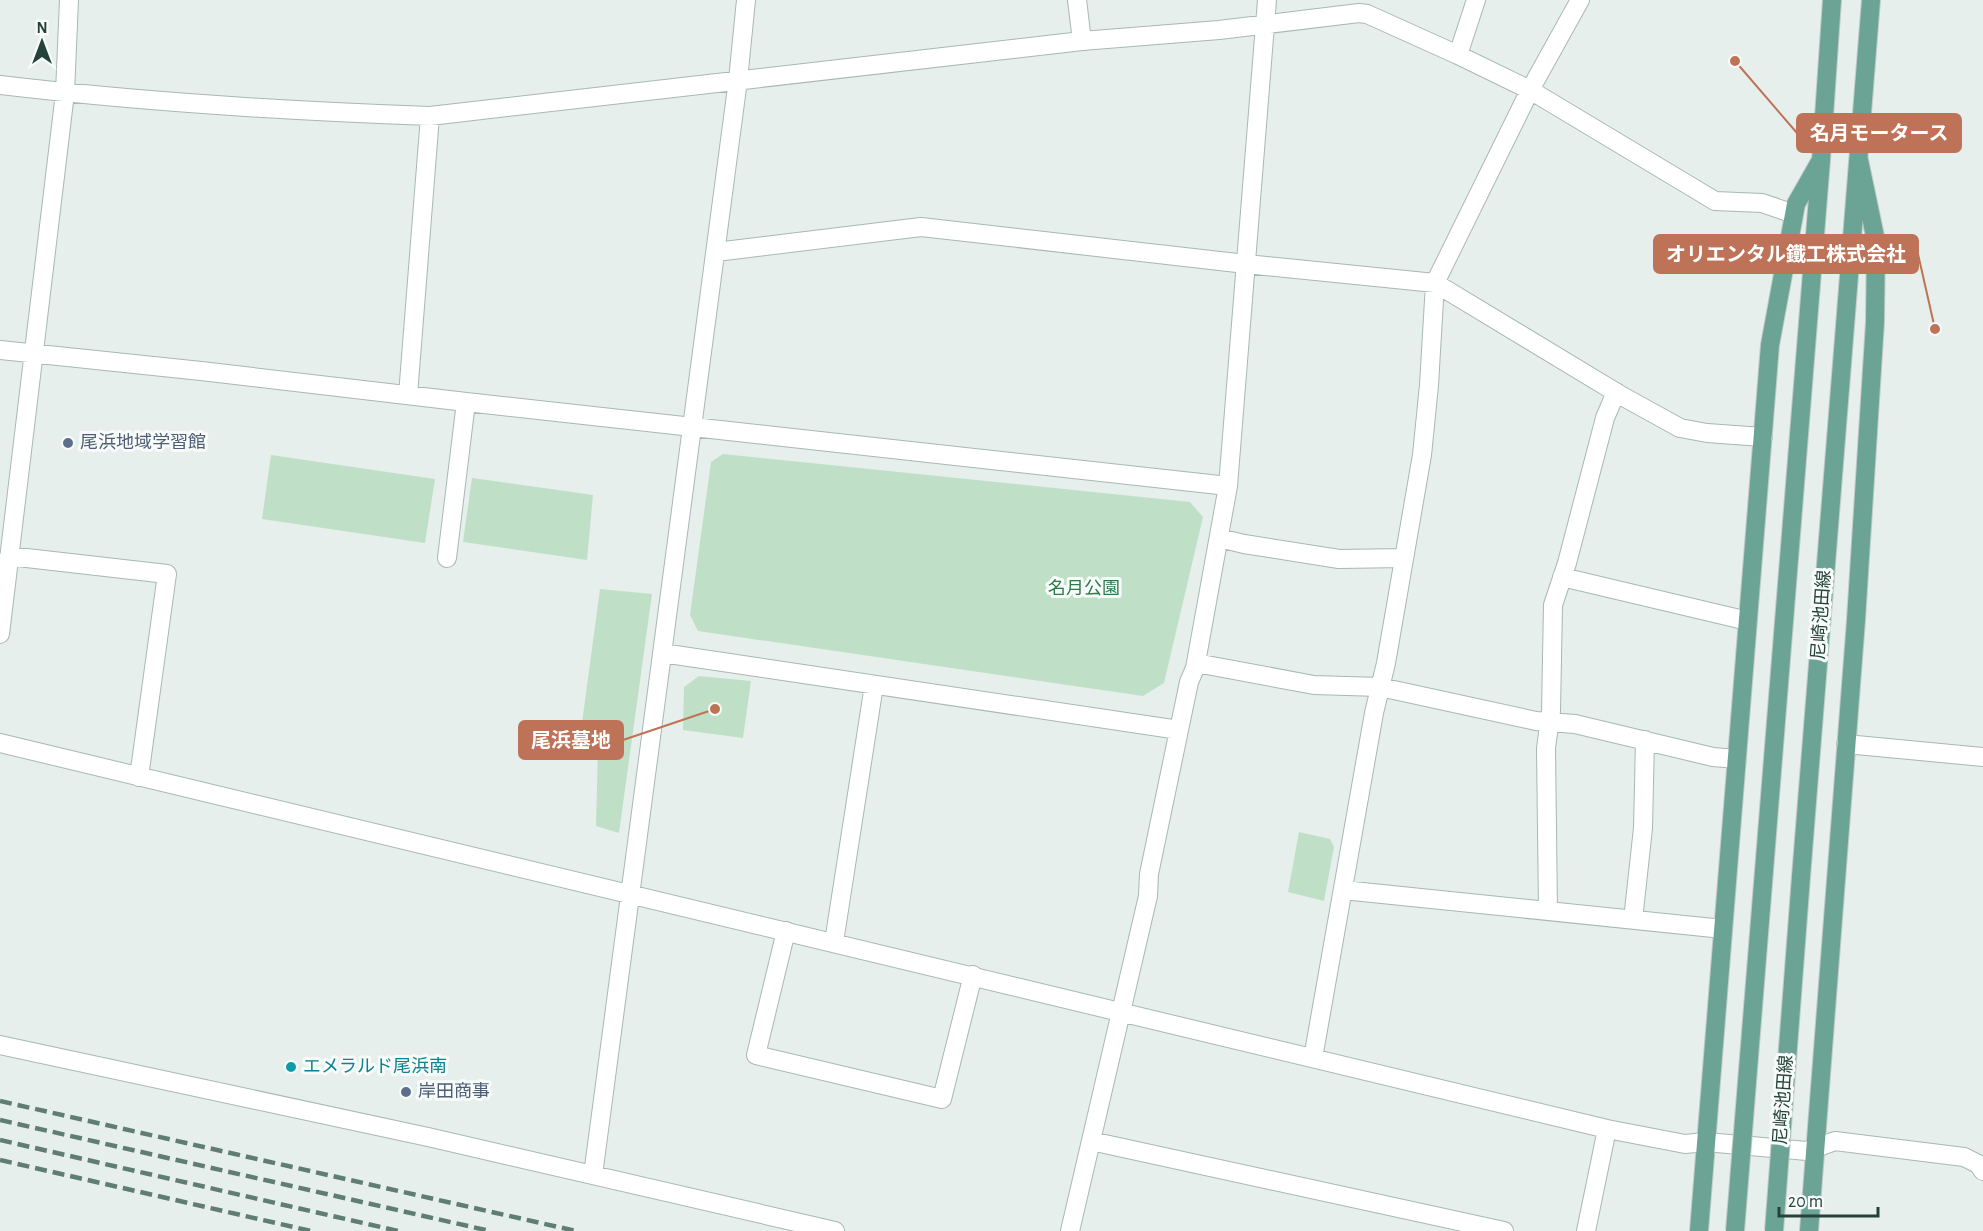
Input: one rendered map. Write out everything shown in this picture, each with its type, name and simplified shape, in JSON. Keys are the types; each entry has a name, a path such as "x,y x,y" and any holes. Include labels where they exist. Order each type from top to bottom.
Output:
{"main road":[{"name":"尼崎池田線","path":"1736,1231 1832,0"},
{"name":"尼崎池田線","path":"1774,1231 1871,0"},
{"path":"1699,1231 1770,345 1796,204 1821,160"},
{"path":"1809,1231 1875,322 1875,241 1859,160"}],"street":[{"path":"0,634 65,93 69,0"},
{"path":"593,1175 716,252 746,0"},
{"path":"1077,0 1082,42"},
{"path":"1070,1231 1148,896 1149,874 1189,682 1196,663 1220,538 1228,486 1267,0"},
{"path":"1458,55 1476,0"},
{"path":"1313,1058 1404,558 1426,420 1435,283 1530,90 1580,0"},
{"path":"0,85 65,93 368,114 430,116 738,80 1359,13 1458,55 1530,90 1714,201 1762,203 1794,214"},
{"path":"408,395 430,116"},
{"path":"716,252 921,226 1246,264 1435,283 1680,428 1690,431 1763,437"},
{"path":"0,350 1228,486"},
{"path":"1548,911 1546,747 1550,722 1553,605 1605,418 1616,392"},
{"path":"447,558 466,402"},
{"path":"1220,538 1339,559 1404,558"},
{"path":"9,556 166,574 139,777"},
{"path":"1562,577 1748,621"},
{"path":"662,653 1179,730"},
{"path":"1196,663 1314,685 1380,687 1536,721 1575,724 1713,757 1737,759"},
{"path":"834,942 874,685"},
{"path":"1633,920 1643,828 1645,740"},
{"path":"0,743 1607,1129 1684,1144 1706,1142 1807,1151 1835,1141 1964,1157 1978,1164 1983,1171"},
{"path":"1846,744 1983,757"},
{"path":"1343,890 1723,929"},
{"path":"786,931 756,1055 942,1099 973,975"},
{"path":"0,1046 416,1135 835,1231"},
{"path":"1586,1231 1607,1129"},
{"path":"1091,1141 1504,1231"}],"green space":[{"name":"名月公園","path":"723,454 1190,502 1203,517 1164,683 1143,696 698,631 690,615 711,462"},
{"path":"271,455 435,479 425,543 262,519"},
{"path":"472,478 593,495 587,560 463,542"},
{"path":"600,589 652,594 619,833 596,826 598,747 580,738"},
{"path":"699,676 751,681 743,738 683,730 684,687"},
{"path":"1299,832 1330,839 1334,847 1324,901 1288,892"}],"railway":[{"path":"0,1101 576,1231"},
{"path":"0,1120 490,1231"},
{"path":"0,1140 398,1231"},
{"path":"0,1160 311,1231"}],"place":[{"name":"名月モータース","path":"1735,61"},
{"name":"オリエンタル鐵工株式会社","path":"1935,329"},
{"name":"尾浜地域学習館","path":"68,443"},
{"name":"尾浜墓地","path":"715,709"},
{"name":"エメラルド尾浜南","path":"291,1067"},
{"name":"岸田商事","path":"406,1092"}]}
